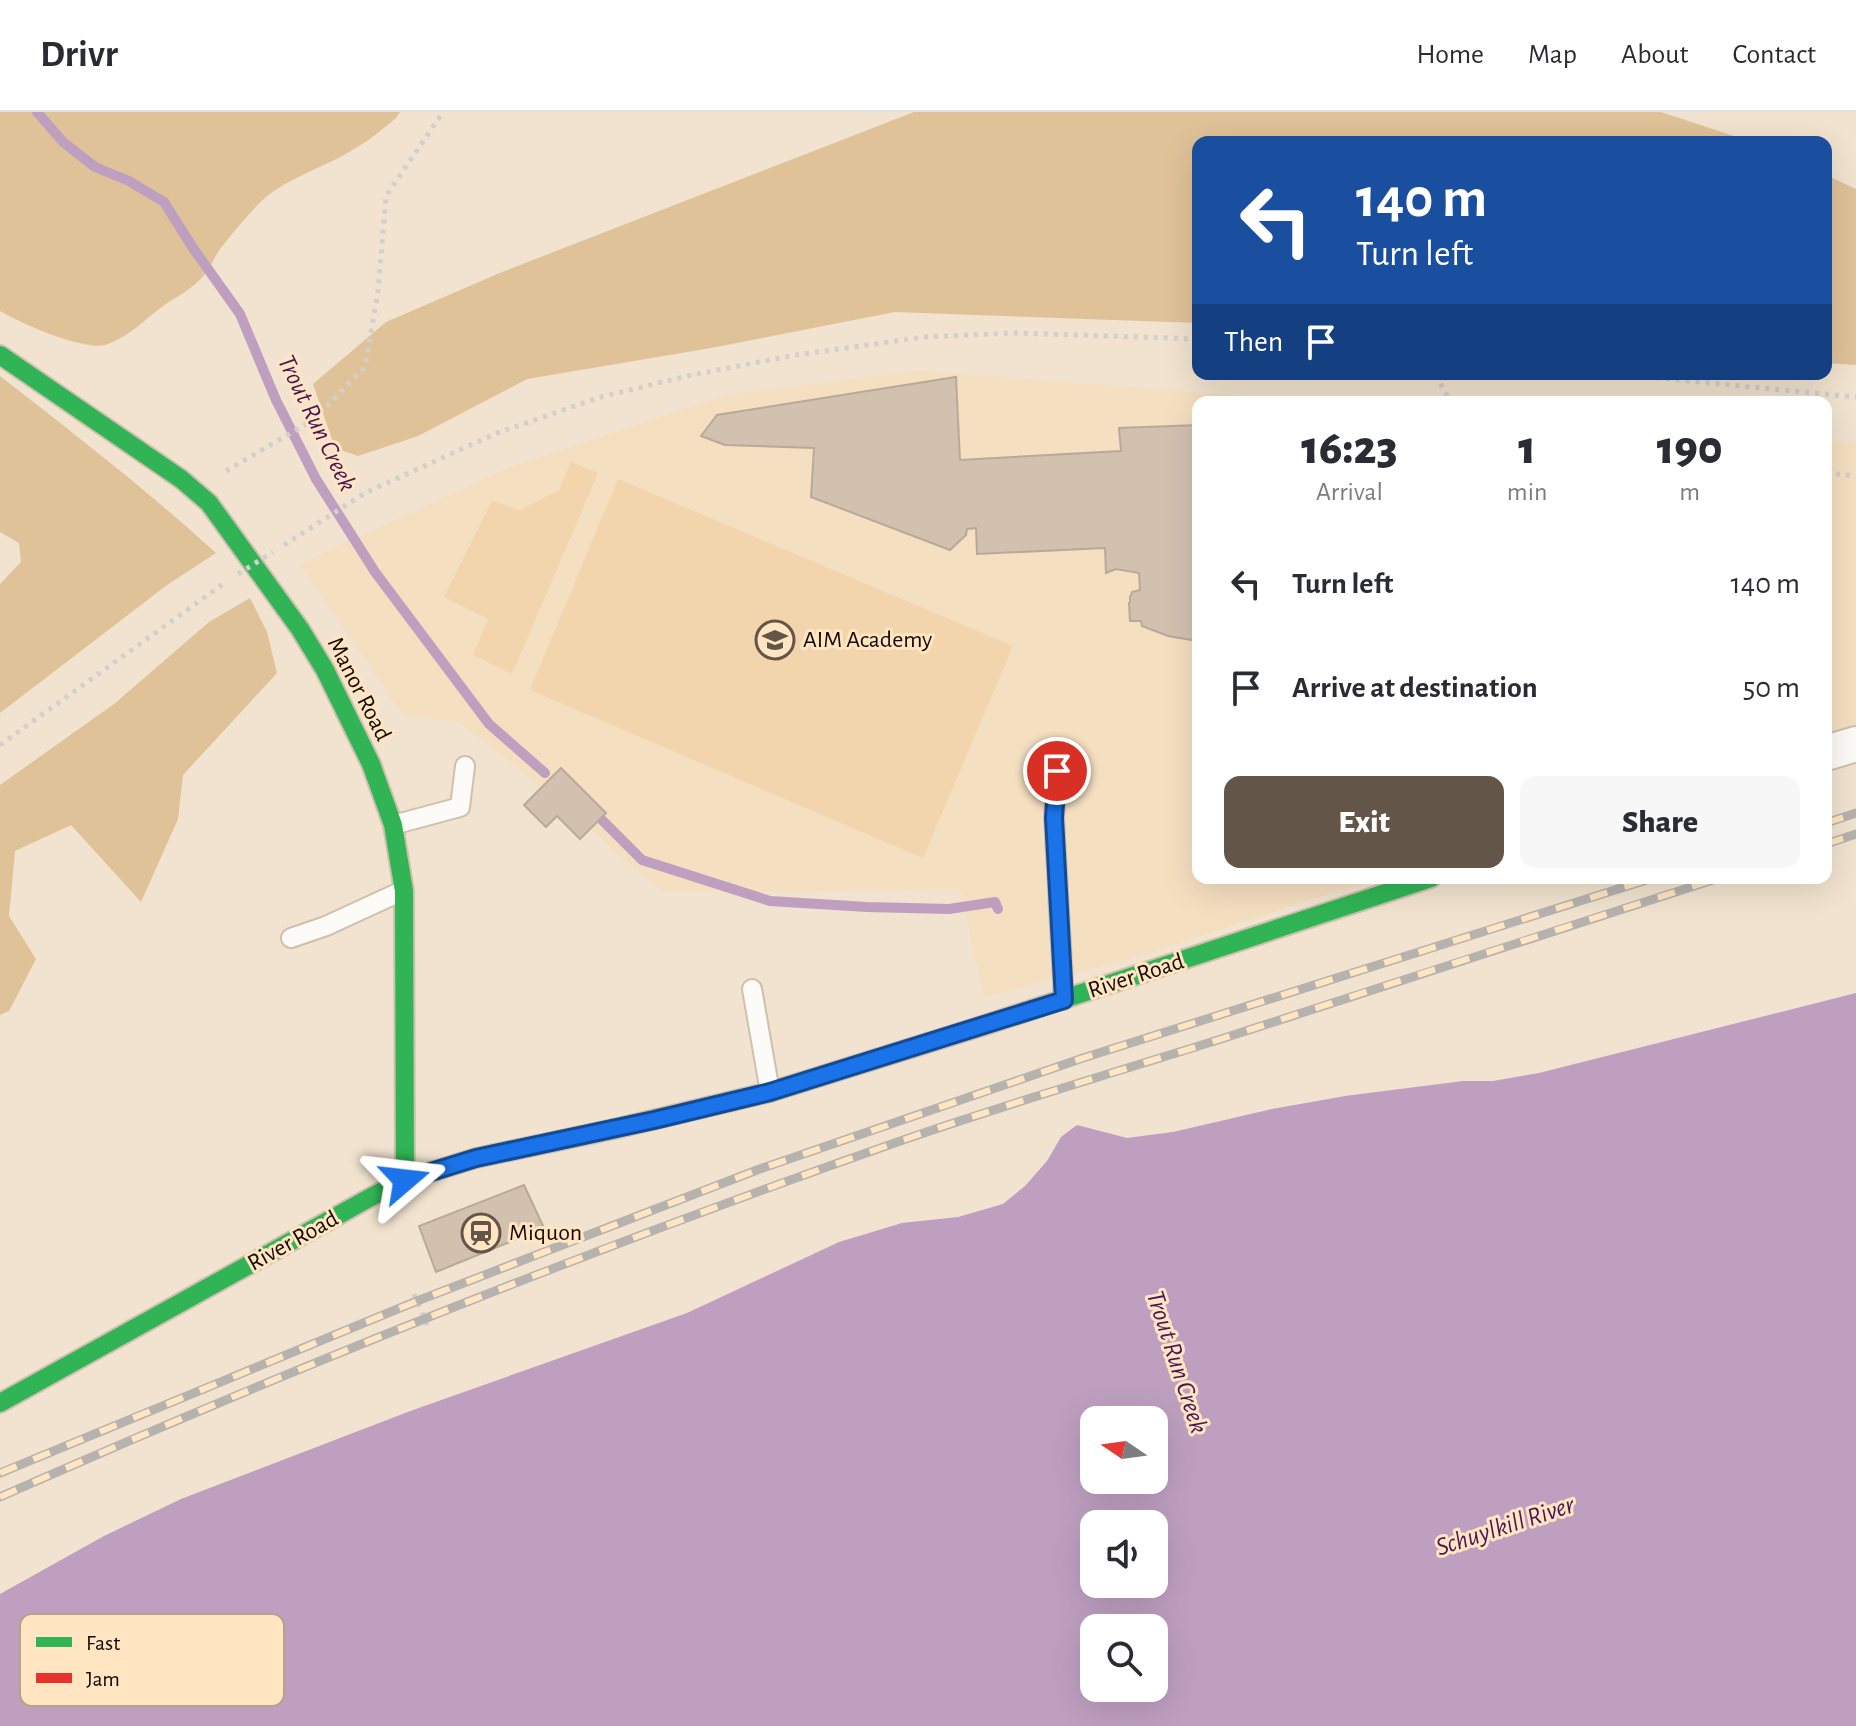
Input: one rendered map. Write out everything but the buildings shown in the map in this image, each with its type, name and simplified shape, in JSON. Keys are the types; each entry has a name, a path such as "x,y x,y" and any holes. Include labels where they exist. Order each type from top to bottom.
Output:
{"street":[{"name":"Manor Road","path":"0,355 181,479 209,503 300,629 357,732 393,825 404,891 405,1180"},
{"path":"1832,751 1856,744"},
{"name":"River Road","path":"0,1403 405,1180 476,1158 770,1092 1064,1000 1413,884"}],"lane":[{"path":"393,825 460,807 465,766"},
{"path":"1057,771 1054,818 1064,1000"},
{"path":"291,938 404,891"},
{"path":"752,989 770,1092"}],"path":[{"path":"194,489 313,420 365,367 378,292 386,196 443,112"},
{"path":"0,745 207,594 365,493 497,433 601,397 687,376 796,355 924,337 1016,333 1192,339"},
{"path":"1679,380 1856,397"},
{"path":"1832,474 1856,476"},
{"path":"414,1294 428,1327"}],"shaded area":[{"path":"0,112 400,112 366,141 266,197 228,239 196,283 123,337 98,346 70,341 0,311"},
{"path":"914,112 1661,112 1734,136 1192,136 1192,323 895,312 711,348 527,379 418,436 358,456 335,448 313,384 386,322 502,272"},
{"path":"1832,178 1856,189 1856,365 1832,363"},
{"name":"AIM Academy","path":"919,371 1246,396 1192,396 1192,884 1360,884 1127,960 984,997 960,889 662,891 511,762 457,721 403,716 300,564 507,468 726,395"},
{"path":"0,376 137,484 216,553 167,585 0,713 0,584 21,562 19,543 0,532"},
{"path":"1832,441 1856,443 1856,728 1832,736"},
{"path":"571,462 598,473 512,674 473,655 488,619 444,597 492,501 520,510 559,490"},
{"path":"618,479 1013,646 923,858 530,690"},
{"path":"250,598 267,632 277,673 183,775 178,819 141,902 71,825 15,851 9,916 36,959 9,1011 0,1015 0,785 114,704 209,622"}],"water":[{"name":"Schuylkill River","path":"1856,993 1856,1726 0,1726 0,1594 104,1536 181,1499 413,1410 687,1313 839,1242 902,1223 958,1217 1003,1204 1025,1186 1047,1161 1061,1137 1077,1125 1127,1138 1173,1132 1345,1096 1463,1081 1493,1081 1539,1073"}],"waterway":[{"name":"Trout Run Creek","path":"37,112 63,142 95,167 129,181 164,202 240,314 276,400 316,479 375,572 489,724 545,773"},
{"name":"Trout Run Creek","path":"602,820 642,860 770,901 949,909 995,902 998,909"}],"railway":[{"path":"1832,821 1856,813"},
{"path":"1832,842 1856,834"},
{"path":"0,1473 417,1301 757,1170 1083,1058 1634,884"},
{"path":"0,1497 449,1309 791,1180 984,1113 1700,884"}],"traffic: fast":[{"path":"0,355 181,479 209,503 300,629 325,670 371,764 393,825 404,891 405,1180"},
{"path":"982,1026 1413,884"},
{"path":"0,1403 405,1180 476,1158 614,1129"}],"traffic: jam":[{"path":"614,1129 770,1092 982,1026"}],"place":[{"name":"AIM Academy","path":"775,640"},
{"name":"Miquon","path":"481,1233"}],"route":[{"path":"405,1180 476,1158 770,1092 1064,1000 1054,818 1057,771"}]}
